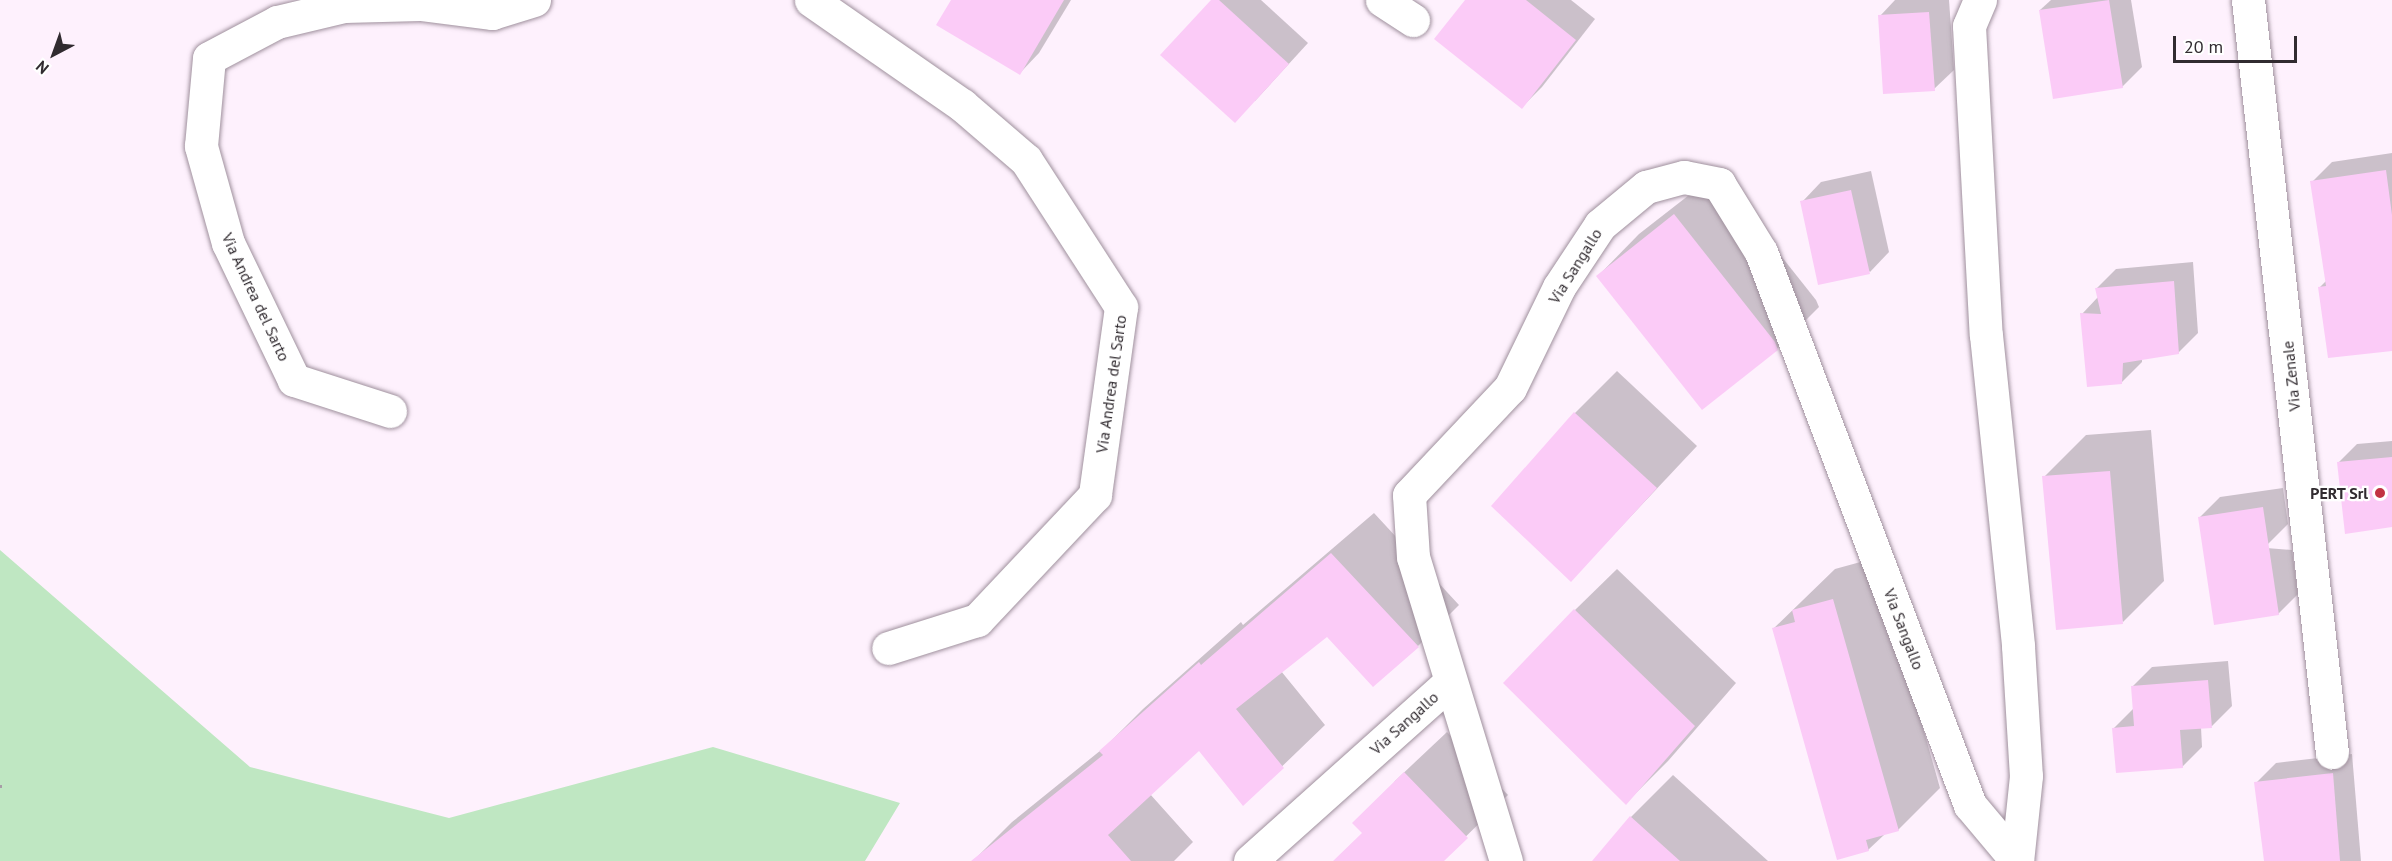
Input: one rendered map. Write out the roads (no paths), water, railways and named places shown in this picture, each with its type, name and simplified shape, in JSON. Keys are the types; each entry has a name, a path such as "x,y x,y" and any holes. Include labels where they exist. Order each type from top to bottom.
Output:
{"street":[{"name":"Via Andrea del Sarto","path":"390,411 294,380 228,243 201,146 209,58 277,22 344,6 420,4 492,13 534,0"},
{"name":"Via Andrea del Sarto","path":"811,0 962,105 1026,160 1121,307 1095,495 977,620 888,648"},
{"path":"1382,0 1413,20"},
{"name":"Via Sangallo","path":"1980,0 1969,26 1986,335 2018,646 2026,776 2017,861"},
{"name":"Via Zenale","path":"2248,0 2332,752"},
{"name":"Via Sangallo","path":"1250,861 1450,682 1413,557 1409,495 1510,388 1559,287 1600,225 1646,187 1684,177 1719,184 1761,252 1970,805 2017,861"},
{"path":"1450,682 1506,861"}],"place":[{"name":"PERT Srl","path":"2380,493"}]}
